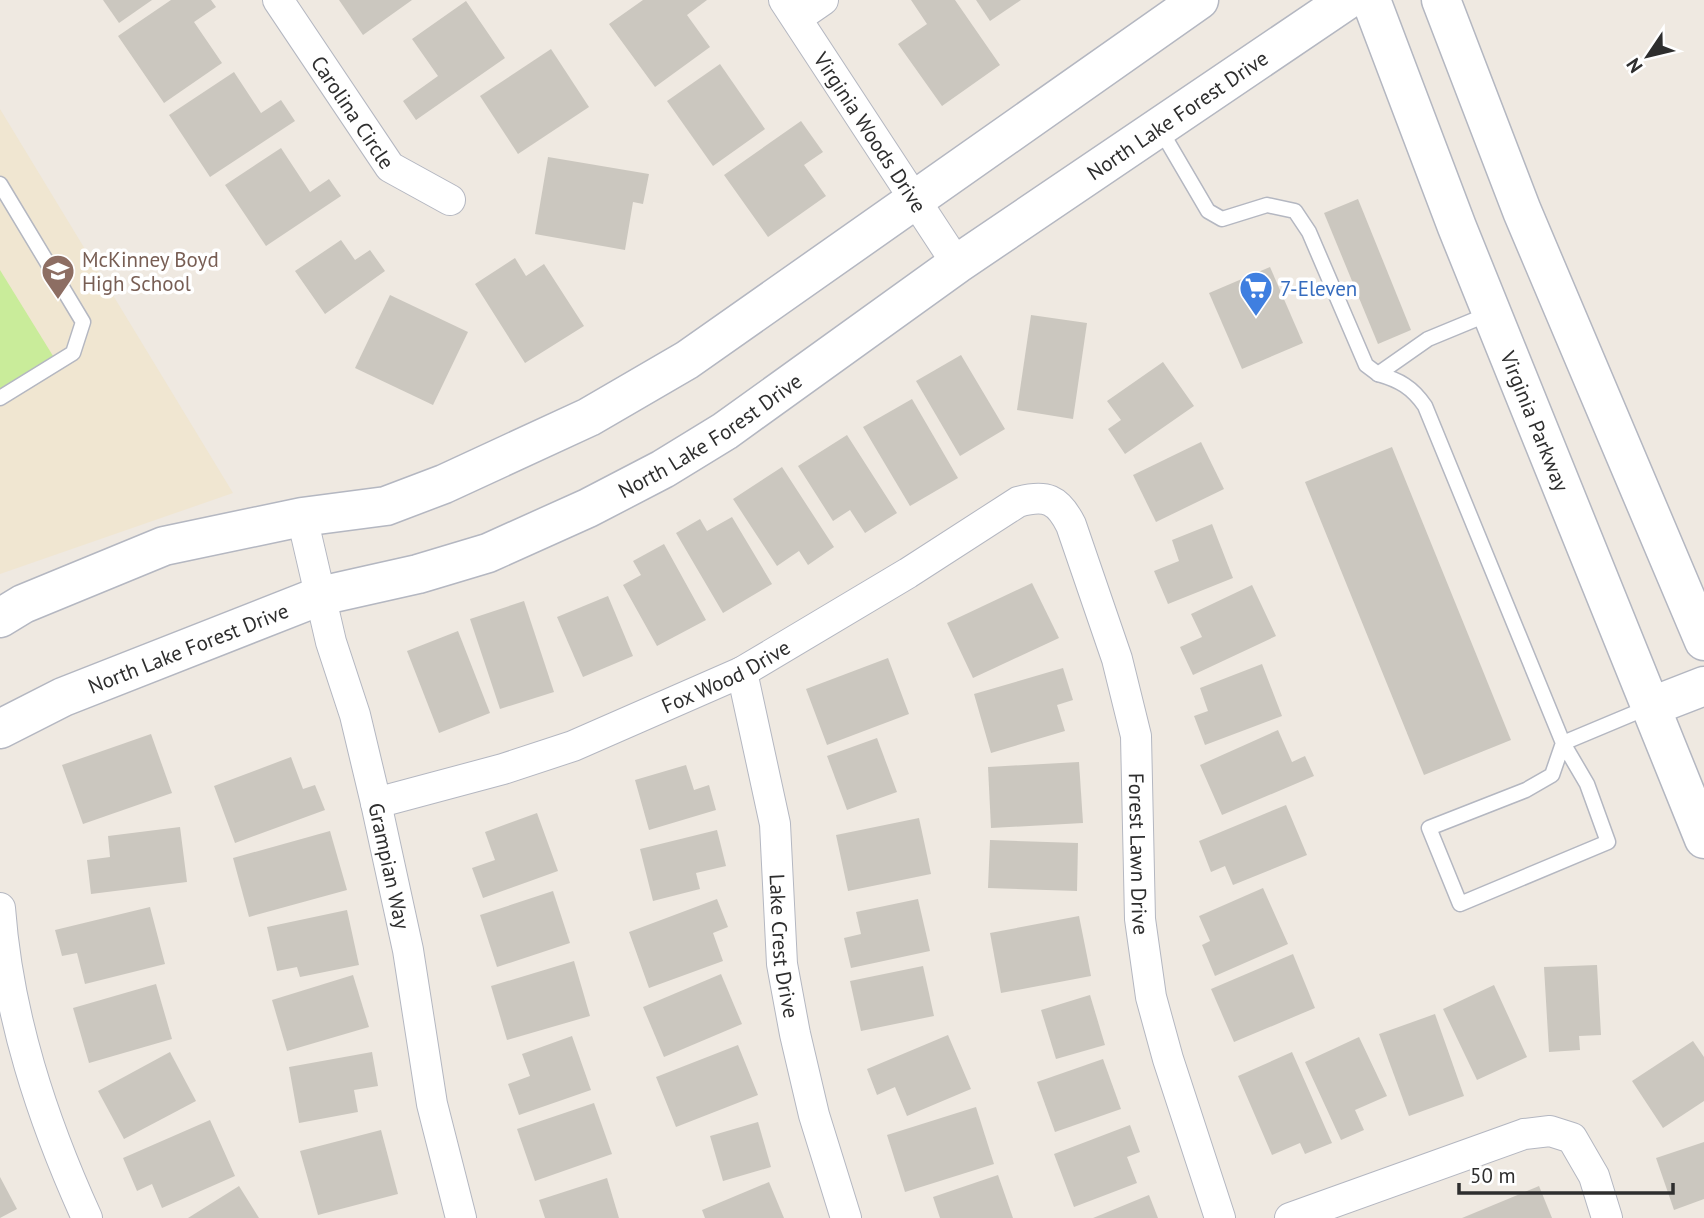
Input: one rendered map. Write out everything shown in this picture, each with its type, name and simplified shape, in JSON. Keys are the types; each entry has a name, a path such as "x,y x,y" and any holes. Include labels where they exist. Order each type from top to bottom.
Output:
{"main road":[{"path":"0,618 23,604 164,545 302,517 386,506 444,484 589,417 687,360 1199,0"},
{"name":"North Lake Forest Drive","path":"0,729 63,697 320,596 418,574 488,553 642,480 725,431 957,264 1347,0"},
{"name":"Virginia Parkway","path":"1371,0 1492,313 1704,839"},
{"path":"1441,0 1522,211 1704,641"},
{"path":"1650,707 1704,686"}],"street":[{"name":"Carolina Circle","path":"278,0 390,167 450,200"},
{"path":"791,9 823,0"},
{"name":"Virginia Woods Drive","path":"791,9 957,264"},
{"name":"Fox Wood Drive","path":"376,803 503,769 573,746 742,672 908,573 1018,502 1036,496 1049,497"},
{"name":"Forest Lawn Drive","path":"1049,497 1063,509 1071,525 1117,659 1136,736 1140,919 1152,997 1168,1059 1220,1218"},
{"name":"Grampian Way","path":"302,517 331,642 355,715 376,803 408,950 432,1104 460,1218"},
{"name":"Lake Crest Drive","path":"742,672 775,824 782,964 795,1034 814,1115 846,1218"},
{"path":"0,908 4,957 28,1066 62,1162 87,1218"},
{"path":"1290,1218 1524,1135 1550,1131 1572,1138 1594,1176 1607,1218"}],"lane":[{"path":"1159,127 1208,211 1222,219 1267,205 1295,211 1309,232 1366,365 1378,374 1398,380 1416,393 1425,406 1563,743 1587,783 1608,842 1460,904 1429,828 1526,790 1552,775 1563,743 1650,707"},
{"path":"0,184 83,322 73,353 0,398"},
{"path":"1378,374 1428,339 1492,313"}],"shaded area":[{"name":"McKinney Boyd High School","path":"0,109 233,493 0,574"}],"green space":[{"path":"0,270 58,364 0,399"}],"building":[{"path":"103,0 152,0 119,23"},
{"path":"171,0 211,0 216,7 194,22 222,63 164,103 118,36"},
{"path":"339,0 412,0 363,35"},
{"path":"643,0 707,0 687,15 710,47 655,87 609,24"},
{"path":"911,0 955,0 1000,65 942,106 898,44 927,24"},
{"path":"976,0 1021,0 990,21"},
{"path":"466,1 505,58 416,120 403,101 438,76 412,39"},
{"path":"551,49 589,107 518,154 480,96"},
{"path":"720,64 765,129 713,166 667,101"},
{"path":"234,72 261,113 281,100 295,121 210,177 169,115"},
{"path":"801,121 823,152 804,165 826,196 768,237 724,175"},
{"path":"281,148 310,192 329,179 341,196 266,246 225,185"},
{"path":"548,157 649,174 643,204 633,202 625,250 535,234"},
{"name":"7-Eleven","path":"1358,199 1411,330 1378,344 1324,213"},
{"path":"341,240 355,260 370,250 385,271 325,314 295,271"},
{"path":"515,258 526,276 544,264 584,326 525,363 475,284"},
{"name":"7-Eleven","path":"1270,267 1303,343 1242,369 1209,293"},
{"path":"390,295 468,332 433,405 355,368"},
{"path":"1031,315 1087,323 1073,419 1017,410"},
{"path":"961,355 1005,429 960,456 916,381"},
{"path":"1163,362 1194,406 1125,454 1108,429 1121,420 1107,401"},
{"path":"912,399 958,478 910,506 863,427"},
{"path":"847,435 897,513 865,533 850,510 833,521 798,466"},
{"path":"1201,442 1224,489 1156,522 1133,475"},
{"path":"1392,447 1511,740 1424,775 1305,482"},
{"path":"782,467 834,547 808,565 799,551 777,566 733,499"},
{"path":"732,517 772,584 723,613 676,533 700,519 707,531"},
{"path":"1212,524 1233,578 1168,604 1154,571 1179,561 1172,540"},
{"path":"664,544 706,620 657,646 623,585 641,575 633,561"},
{"path":"1032,583 1059,638 973,678 947,623"},
{"path":"1252,585 1276,636 1193,675 1180,647 1202,637 1191,614"},
{"path":"608,596 633,656 583,677 557,617"},
{"path":"524,601 554,692 500,709 470,619"},
{"path":"458,631 490,713 439,733 407,651"},
{"path":"888,658 909,714 827,745 806,689"},
{"path":"1262,664 1282,716 1205,745 1194,716 1208,711 1200,688"},
{"path":"1063,668 1073,700 1057,705 1065,731 991,753 974,694"},
{"path":"1278,730 1292,762 1305,756 1314,776 1222,815 1200,765"},
{"path":"151,734 172,793 83,824 62,765"},
{"path":"877,738 897,792 847,810 827,756"},
{"path":"291,757 303,789 315,785 325,810 235,843 214,786"},
{"path":"1079,762 1083,823 991,828 988,767"},
{"path":"686,765 694,790 709,785 716,810 649,830 635,780"},
{"path":"1286,805 1307,855 1233,885 1225,866 1211,872 1199,841"},
{"path":"537,813 558,871 483,898 472,868 495,860 485,832"},
{"path":"919,818 931,874 848,891 836,835"},
{"path":"180,827 187,882 91,894 87,860 110,857 108,836"},
{"path":"717,830 726,866 696,873 700,889 653,901 640,849"},
{"path":"330,831 347,890 249,917 233,858"},
{"path":"990,840 1078,843 1077,891 988,888"},
{"path":"1263,888 1288,944 1215,976 1202,945 1210,941 1199,916"},
{"path":"553,891 570,943 497,967 480,915"},
{"path":"717,899 728,927 713,933 723,961 649,988 629,932"},
{"path":"918,899 930,951 851,968 844,938 861,934 856,912"},
{"path":"150,907 165,964 85,984 77,953 62,956 55,930"},
{"path":"347,910 359,965 300,977 297,967 277,971 267,927"},
{"path":"1079,916 1091,976 1001,993 990,933"},
{"path":"1293,954 1315,1008 1234,1042 1211,989"},
{"path":"574,961 590,1016 507,1040 491,986"},
{"path":"1597,965 1601,1035 1579,1036 1580,1050 1549,1052 1544,967"},
{"path":"923,966 934,1016 861,1031 850,981"},
{"path":"721,974 742,1024 664,1057 643,1007"},
{"path":"353,975 369,1027 287,1051 272,1000"},
{"path":"156,984 172,1039 89,1063 73,1008"},
{"path":"1494,985 1527,1057 1477,1080 1443,1009"},
{"path":"1090,995 1105,1045 1056,1059 1041,1010"},
{"path":"1435,1014 1464,1096 1409,1116 1379,1034"},
{"path":"948,1035 971,1089 907,1116 895,1087 877,1095 867,1069"},
{"path":"572,1036 591,1090 519,1115 508,1084 530,1076 522,1054"},
{"path":"1359,1037 1387,1096 1355,1110 1364,1130 1341,1140 1305,1062"},
{"path":"1693,1041 1704,1057 1704,1101 1663,1128 1632,1081"},
{"path":"738,1045 758,1095 676,1127 656,1077"},
{"path":"170,1052 196,1101 124,1139 98,1091"},
{"path":"372,1052 378,1086 354,1090 358,1112 299,1123 289,1067"},
{"path":"1292,1052 1332,1143 1305,1154 1300,1143 1272,1155 1238,1076"},
{"path":"1103,1059 1121,1109 1055,1132 1037,1082"},
{"path":"594,1103 612,1154 535,1181 517,1129"},
{"path":"976,1107 994,1164 905,1192 887,1135"},
{"path":"210,1120 235,1176 162,1208 152,1184 137,1191 123,1158"},
{"path":"758,1122 771,1167 723,1181 710,1136"},
{"path":"1130,1125 1140,1152 1127,1157 1137,1183 1074,1207 1054,1154"},
{"path":"381,1130 398,1194 318,1215 300,1151"},
{"path":"1704,1142 1704,1199 1674,1210 1656,1158"},
{"path":"998,1175 1013,1218 940,1218 933,1197"},
{"path":"0,1177 17,1209 0,1218"},
{"path":"607,1178 619,1218 545,1218 539,1200"},
{"path":"769,1182 784,1218 705,1218 702,1210"},
{"path":"239,1186 259,1218 188,1218"},
{"path":"1539,1186 1552,1218 1462,1218"},
{"path":"1149,1195 1158,1218 1093,1218"}],"place":[{"name":"McKinney Boyd High School","path":"58,301"},
{"name":"7-Eleven","path":"1256,318"}]}
